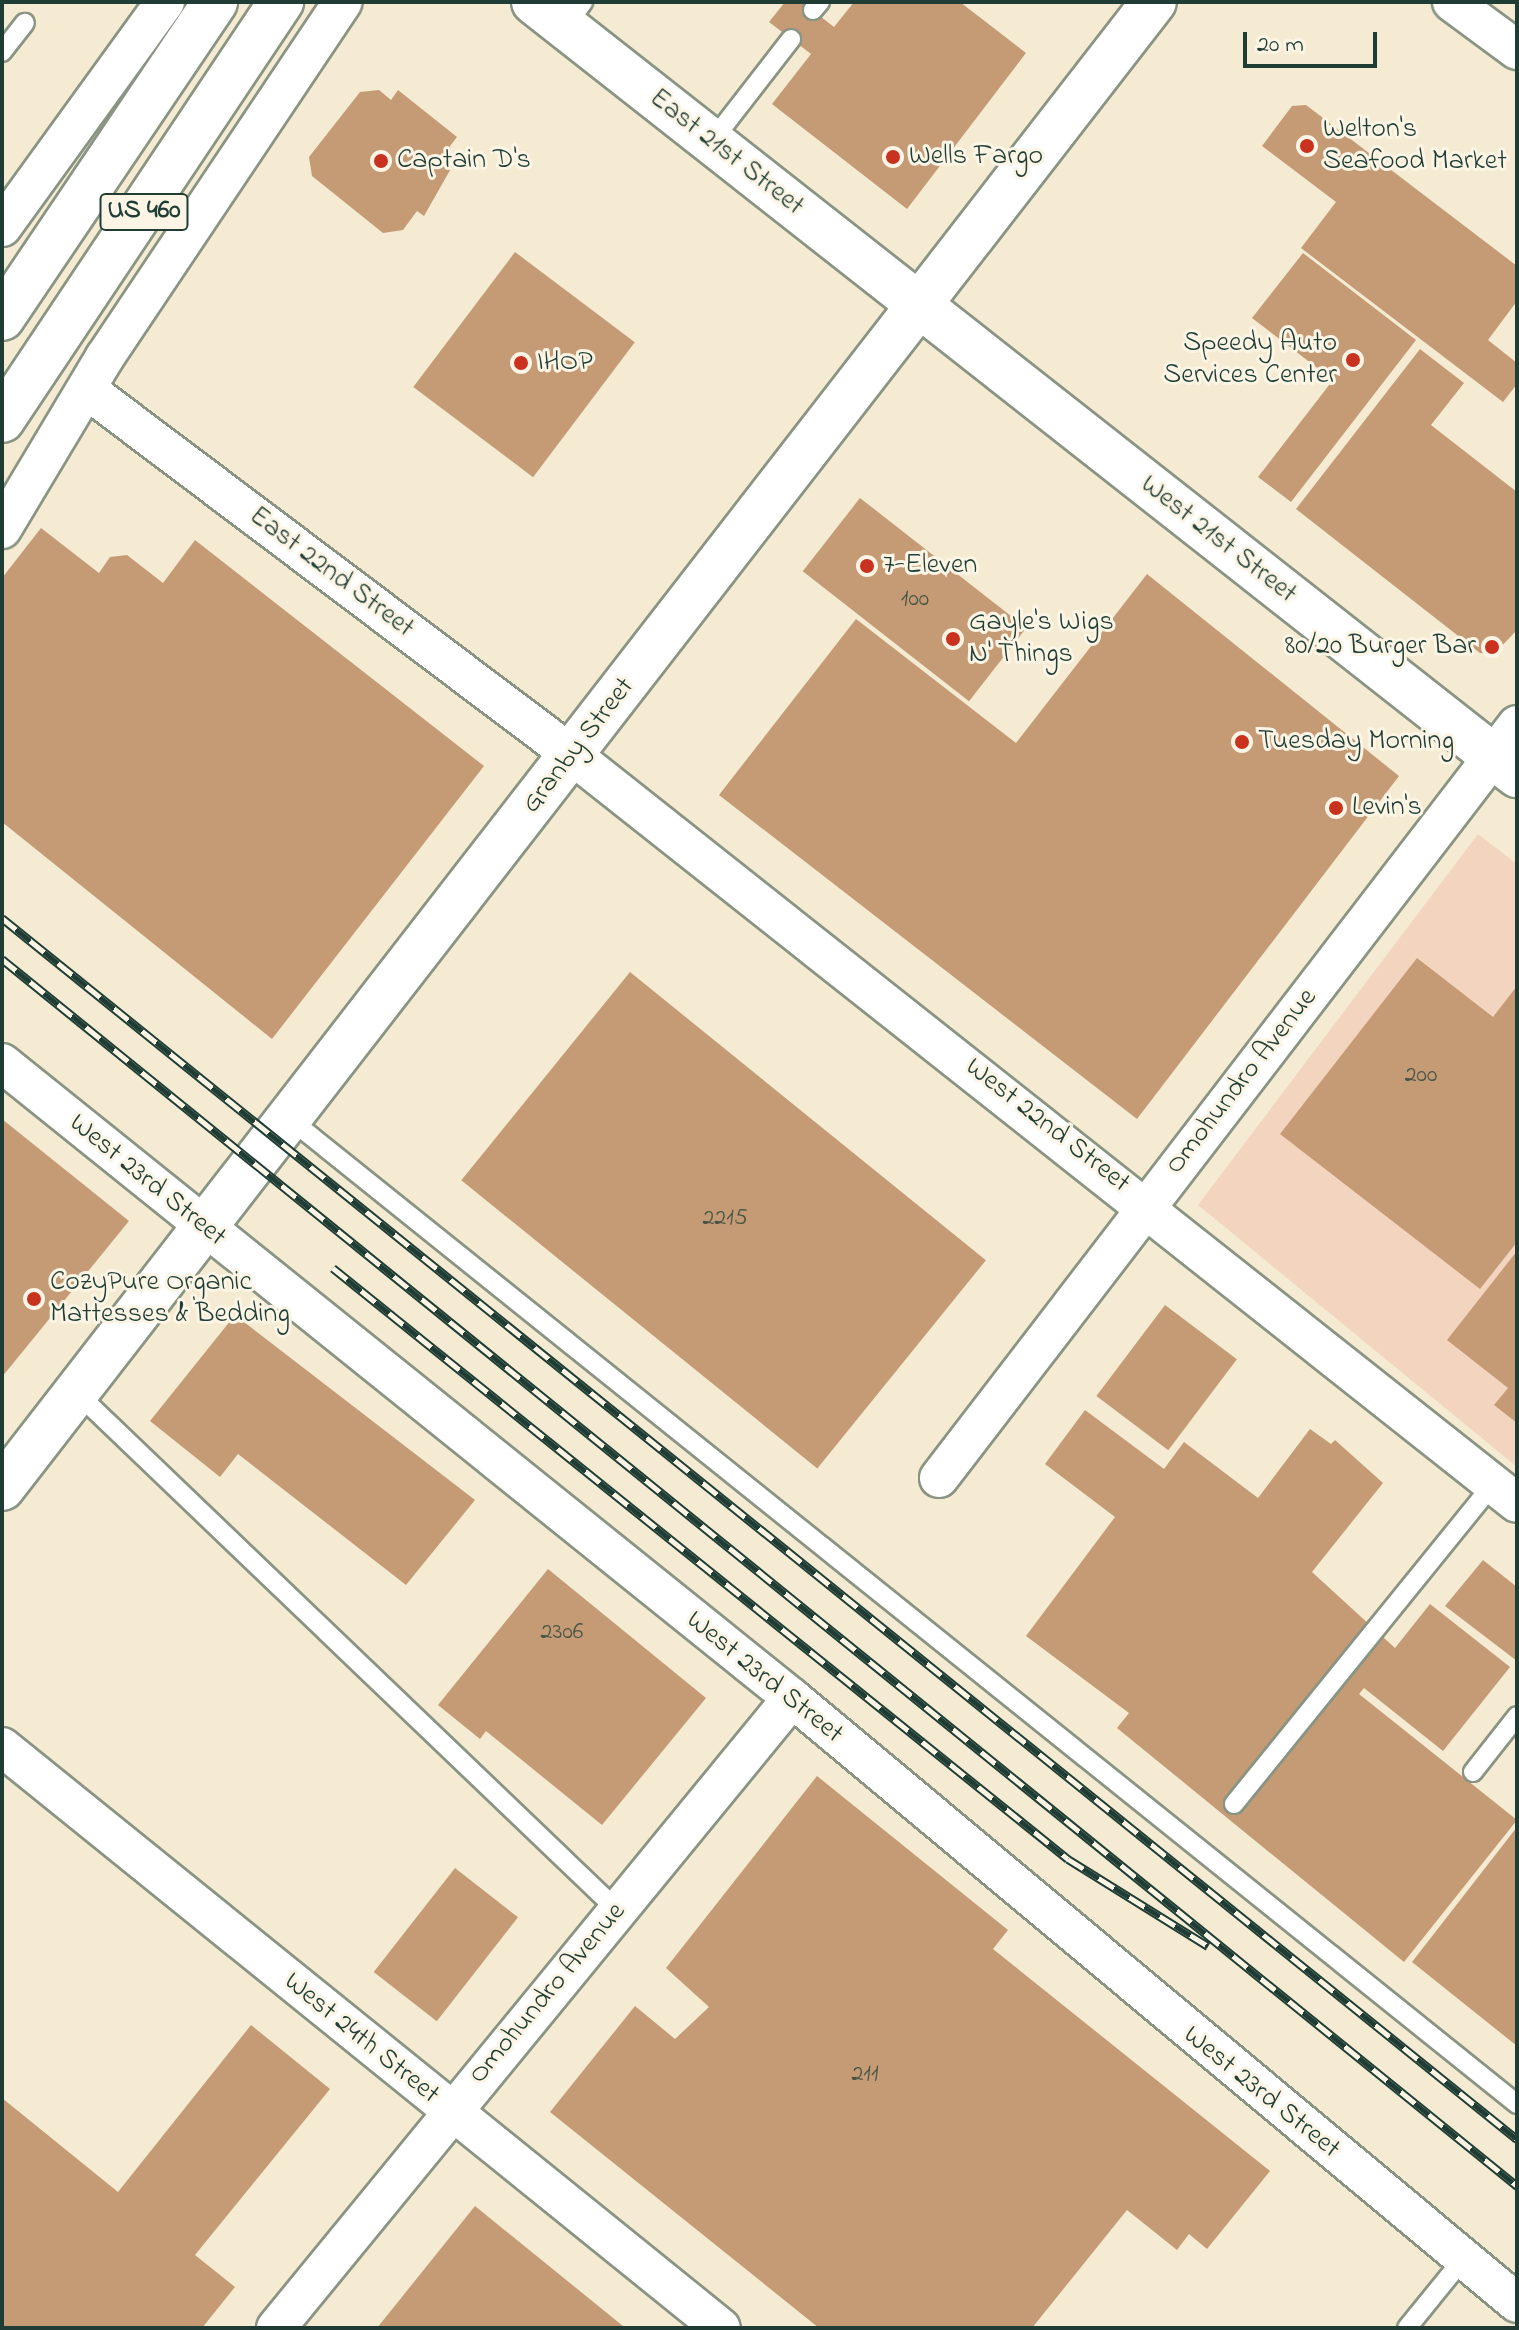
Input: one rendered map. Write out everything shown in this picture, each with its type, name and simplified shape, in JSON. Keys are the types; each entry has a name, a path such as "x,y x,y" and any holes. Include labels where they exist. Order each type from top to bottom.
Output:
{"main road":[{"name":"US 460","path":"2,318 215,2"},
{"name":"US 460","path":"2,420 281,2"},
{"name":"Granby Street","path":"2,1488 207,1229 1154,2"},
{"name":"East 21st Street","path":"561,10 711,141 919,305"},
{"name":"West 21st Street","path":"919,305 1509,752"}],"street":[{"path":"2,227 165,2"},
{"path":"2,529 90,392 105,357 343,2"},
{"path":"1452,2 1517,50"},
{"name":"East 22nd Street","path":"90,392 572,755"},
{"name":"Omohundro Avenue","path":"939,1478 1148,1204 1509,752"},
{"name":"West 22nd Street","path":"572,755 1148,1204 1505,1493"},
{"name":"West 23rd Street","path":"2,1063 792,1698 1517,2303"},
{"name":"Omohundro Avenue","path":"276,2328 792,1698"},
{"name":"West 24th Street","path":"2,1747 721,2328"}],"lane":[{"path":"2,52 25,23"},
{"path":"711,141 791,39"},
{"path":"291,1120 1517,2104"},
{"path":"77,1393 617,1910"},
{"path":"1234,1804 1505,1493"},
{"path":"1473,1772 1517,1716"},
{"path":"1407,2328 1463,2259"}],"shaded area":[{"path":"1478,834 1517,864 1517,1467 1198,1205"}],"building":[{"name":"Wells Fargo","path":"785,2 802,2 834,27 854,2 960,2 1026,53 907,209 772,104 811,54 769,22"},
{"name":"Captain D's","path":"379,90 391,100 398,90 457,137 450,146 453,165 424,216 417,211 403,230 383,233 312,176 309,157 360,92"},
{"path":"1306,105 1517,266 1517,301 1488,340 1517,363 1517,384 1503,402 1301,248 1336,202 1262,146 1292,106"},
{"name":"IHOP","path":"515,252 635,342 533,477 413,387"},
{"name":"Speedy Auto Services Center","path":"1303,253 1416,340 1291,502 1258,477 1333,380 1252,318"},
{"path":"1420,349 1464,383 1431,425 1517,492 1517,630 1494,654 1480,653 1296,509"},
{"path":"860,498 1026,628 969,701 803,571"},
{"path":"41,528 99,573 110,557 127,555 163,583 195,540 484,766 272,1039 2,822 2,578"},
{"path":"1147,574 1399,776 1137,1119 719,795 856,619 1016,743"},
{"path":"1417,958 1493,1017 1517,986 1517,1242 1480,1289 1280,1134"},
{"path":"630,972 986,1260 817,1469 461,1180"},
{"name":"CozyPure Organic Mattesses & Bedding","path":"2,1119 129,1221 2,1377"},
{"path":"1517,1251 1517,1423 1494,1405 1508,1388 1447,1340"},
{"path":"1165,1305 1237,1359 1168,1450 1096,1396"},
{"path":"235,1315 475,1500 406,1585 238,1454 220,1477 150,1421"},
{"path":"1085,1410 1164,1469 1184,1442 1258,1498 1310,1429 1331,1444 1335,1440 1383,1483 1312,1572 1395,1648 1430,1604 1510,1667 1443,1751 1364,1688 1359,1694 1517,1820 1404,1962 1117,1728 1129,1713 1026,1636 1115,1517 1045,1464"},
{"path":"1483,1560 1517,1587 1517,1661 1445,1606"},
{"path":"548,1569 706,1698 602,1825 486,1731 480,1739 438,1705"},
{"path":"817,1776 1008,1930 993,1949 1270,2171 1207,2249 1189,2234 1177,2250 1127,2210 1032,2328 819,2328 550,2112 635,2006 675,2039 709,2007 666,1968"},
{"path":"1517,1827 1517,2046 1412,1962"},
{"path":"455,1868 518,1917 437,2021 374,1972"},
{"path":"251,2025 330,2089 195,2255 235,2287 202,2328 2,2328 2,2098 118,2192"},
{"path":"475,2206 623,2326 377,2328"}],"railway":[{"path":"2,918 1517,2139"},
{"path":"2,959 1517,2186"},
{"path":"333,1268 1068,1859 1208,1946"}],"place":[{"name":"Welton's Seafood Market","path":"1307,146"},
{"name":"Wells Fargo","path":"893,157"},
{"name":"Captain D's","path":"381,161"},
{"name":"Speedy Auto Services Center","path":"1353,360"},
{"name":"IHOP","path":"521,363"},
{"name":"7-Eleven","path":"867,566"},
{"name":"Gayle's Wigs N' Things","path":"953,639"},
{"name":"80/20 Burger Bar","path":"1492,647"},
{"name":"Tuesday Morning","path":"1242,742"},
{"name":"Levin's","path":"1336,808"},
{"name":"CozyPure Organic Mattesses & Bedding","path":"34,1299"}]}
